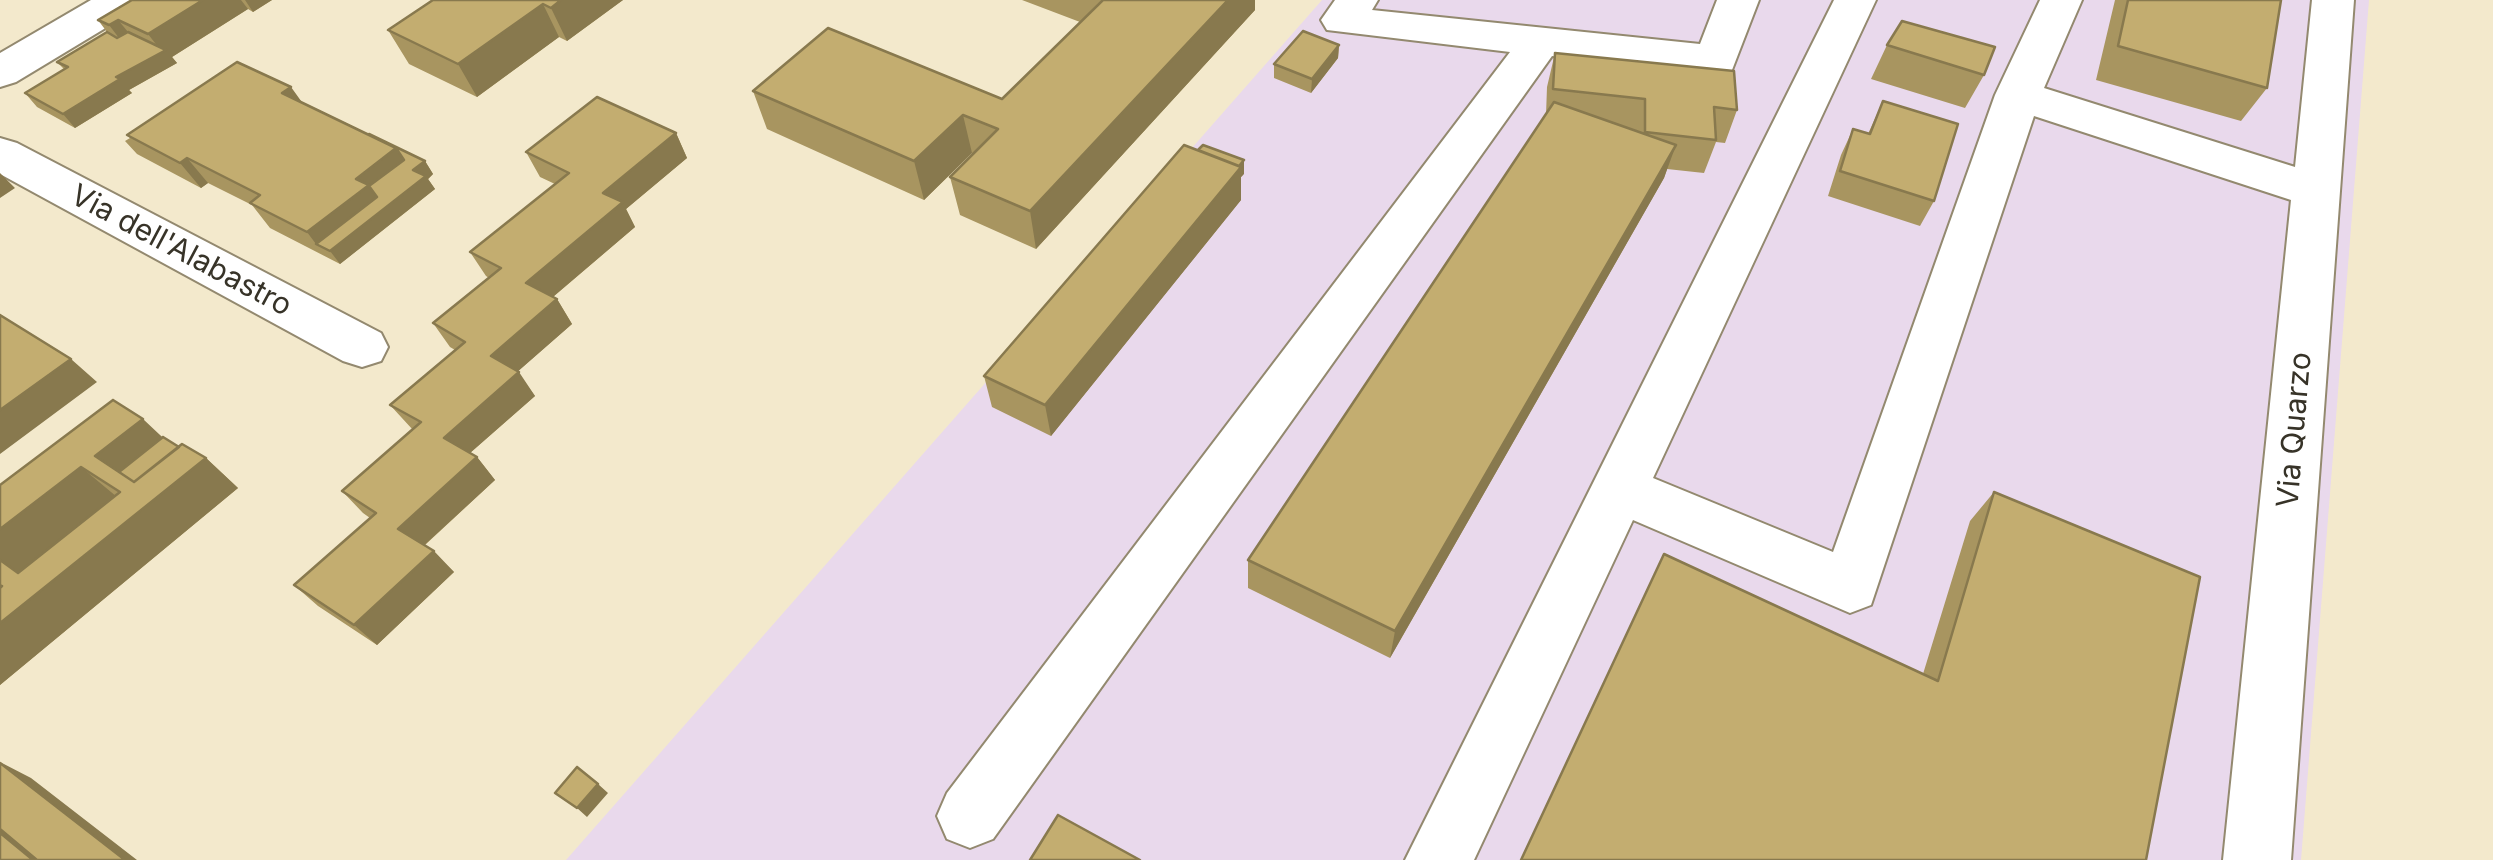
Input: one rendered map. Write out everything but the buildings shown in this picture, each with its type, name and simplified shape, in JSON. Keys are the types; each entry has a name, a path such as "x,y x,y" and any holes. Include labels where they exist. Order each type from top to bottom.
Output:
{"street":[{"path":"0,72 122,0"},
{"path":"1357,0 1342,20 1716,60 1738,0"},
{"path":"1440,860 1855,0"},
{"path":"1620,488 1850,587 2018,96 2061,0"},
{"name":"Via Quarzo","path":"2257,860 2333,0"},
{"path":"970,816 1541,41"},
{"path":"2018,96 2316,191"},
{"name":"Via dell'Alabastro","path":"0,154 362,347"}],"shaded area":[{"path":"1322,0 2369,0 2301,860 566,860"}]}
